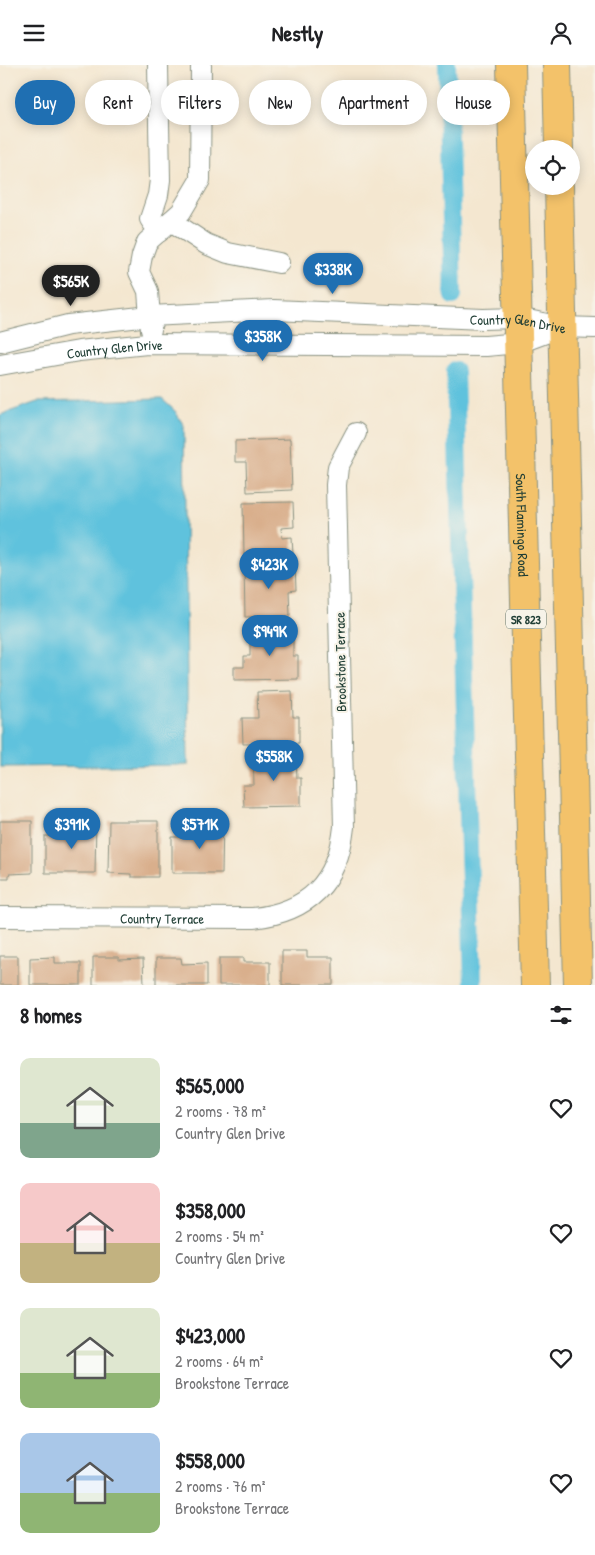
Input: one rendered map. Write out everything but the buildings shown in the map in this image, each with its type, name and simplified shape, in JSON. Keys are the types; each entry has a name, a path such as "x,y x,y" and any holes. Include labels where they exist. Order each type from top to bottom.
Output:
{"highway":[{"name":"South Flamingo Road","path":"511,65 535,985"},
{"path":"557,65 559,140"},
{"path":"559,195 578,985"}],"street":[{"path":"158,65 160,180 158,195 150,219 228,253 280,263"},
{"path":"152,344 148,291 139,271 147,242 181,212 200,180 201,65"},
{"name":"Country Glen Drive","path":"0,342 68,325 150,316 274,310 482,319 519,331"},
{"name":"Country Glen Drive","path":"0,365 79,351 152,344 486,346 519,331 562,327 595,328"},
{"name":"Brookstone Terrace","path":"318,890 326,880 338,857 344,827 336,485 338,467 356,433"},
{"name":"Country Terrace","path":"0,917 253,918 280,914 296,907 318,890"}],"water":[{"path":"162,399 175,411 184,426 188,765 0,767 0,415 37,402"}],"waterway":[{"path":"447,65 453,296"},
{"path":"455,371 473,985"}]}
